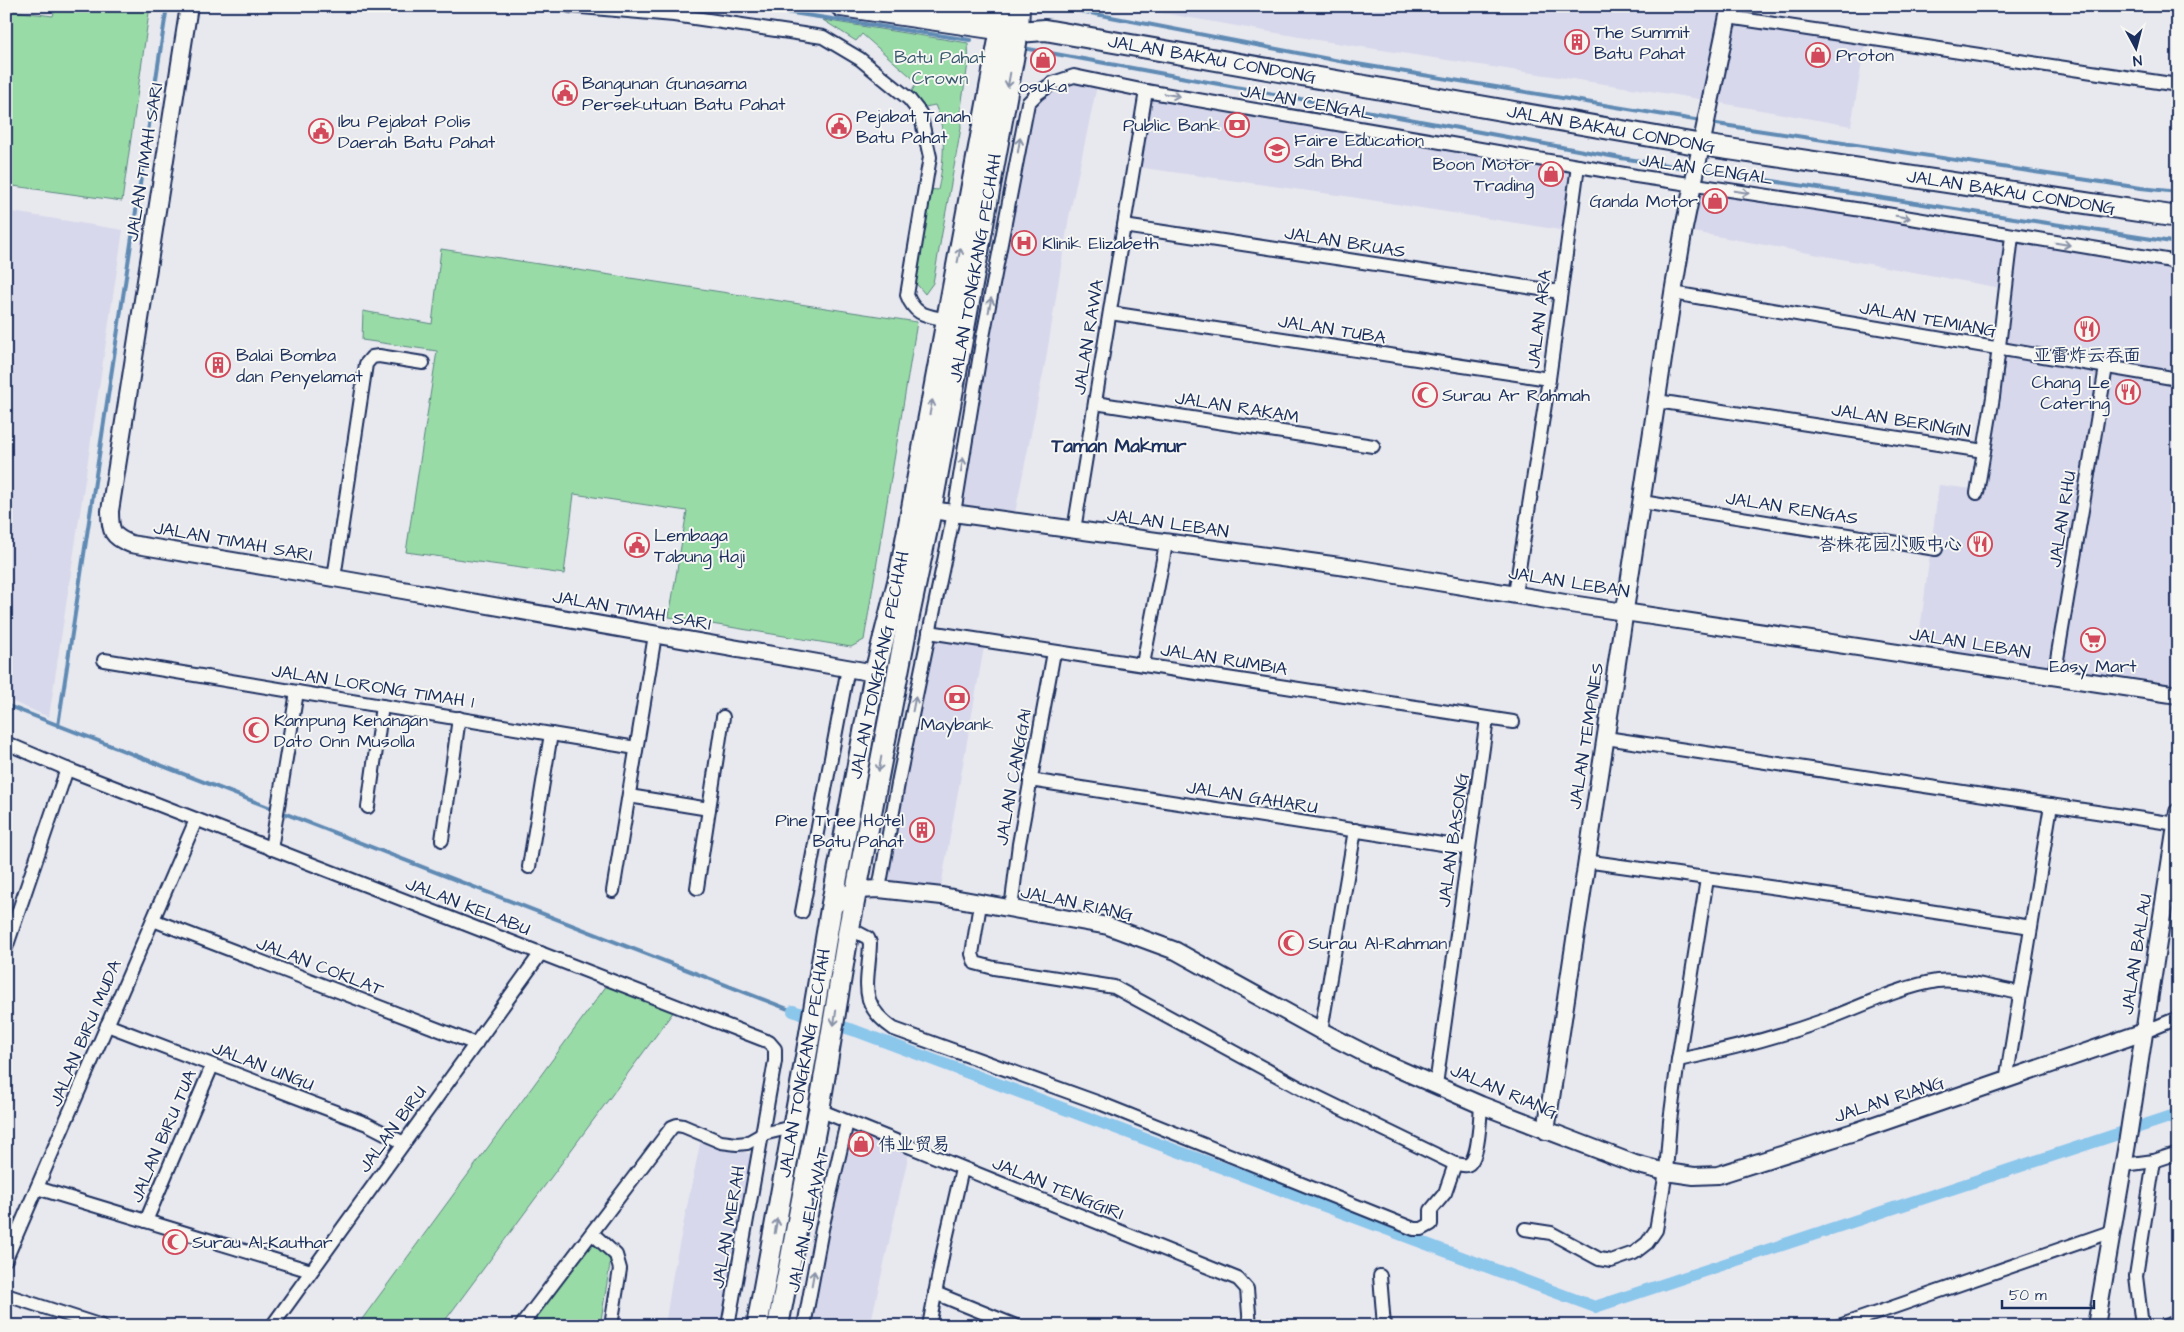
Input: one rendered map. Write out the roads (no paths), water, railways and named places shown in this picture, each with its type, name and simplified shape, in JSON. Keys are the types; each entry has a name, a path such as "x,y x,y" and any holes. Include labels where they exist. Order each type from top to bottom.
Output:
{"main road":[{"name":"JALAN BAKAU CONDONG","path":"841,6 974,26 1012,17"},
{"name":"JALAN BAKAU CONDONG","path":"954,6 1012,17 1045,30 1701,152 2178,217"},
{"name":"JALAN TONGKANG PECHAH","path":"757,1326 806,1057 830,909 875,673 897,585 980,144 1012,17"},
{"name":"JALAN TONGKANG PECHAH","path":"778,1326 828,1061 849,928 931,510 1012,17"},
{"path":"974,26 982,33 985,53 977,124 980,144"},
{"path":"897,585 908,574 919,518 924,512 931,510"},
{"path":"886,734 881,718 883,684 875,673 886,667 897,634 907,625"}],"street":[{"name":"JALAN TIMAH SARI","path":"189,6 110,511 110,528 118,539 131,544 875,673"},
{"path":"570,6 675,11 823,37 860,59 909,99 920,113 930,157 907,295 911,306 920,313 947,320"},
{"path":"1729,12 2178,85"},
{"name":"JALAN TEMPINES","path":"1546,1131 1585,861 1626,612 1664,348 1673,293 1729,12"},
{"name":"JALAN CENGAL","path":"879,889 954,513 982,342 1028,103 1038,93 1053,84 1074,76 1146,91 1578,166 1695,180 2012,236 2178,262"},
{"name":"JALAN RAWA","path":"1074,530 1146,91"},
{"name":"JALAN ARA","path":"1516,594 1549,379 1578,166"},
{"name":"JALAN BRUAS","path":"1124,226 1560,292"},
{"name":"JALAN BERINGIN","path":"1657,401 1984,451 1999,349 2012,236"},
{"name":"JALAN TEMIANG","path":"1673,293 2178,379"},
{"name":"JALAN TUBA","path":"1110,313 1549,379"},
{"path":"334,578 366,364 372,356 422,363"},
{"name":"JALAN RHU","path":"2054,677 2106,367"},
{"name":"JALAN RAKAM","path":"1095,402 1373,446"},
{"path":"1977,493 1984,451"},
{"name":"JALAN RENGAS","path":"1642,502 1936,549"},
{"name":"JALAN LEBAN","path":"931,510 1166,544 1345,567 1626,612 2178,695"},
{"path":"1143,664 1166,544"},
{"name":"JALAN RUMBIA","path":"929,632 1514,722"},
{"path":"613,891 655,635"},
{"name":"JALAN CANGGAI","path":"1010,909 1018,844 1054,652"},
{"name":"JALAN LORONG TIMAH 1","path":"104,660 636,748"},
{"path":"802,912 848,668"},
{"path":"271,849 297,692"},
{"path":"368,807 382,706"},
{"path":"697,888 723,717"},
{"path":"442,840 459,718"},
{"name":"JALAN BASONG","path":"1436,1085 1487,719"},
{"path":"529,867 551,734"},
{"path":"1606,738 2051,805 2177,818"},
{"name":"JALAN KELABU","path":"6,743 196,820 769,1042 776,1049 763,1134"},
{"path":"6,948 9,931 67,769"},
{"name":"JALAN GAHARU","path":"1030,780 1468,848"},
{"path":"629,796 709,809"},
{"path":"2006,1081 2051,805"},
{"name":"JALAN BALAU","path":"2096,1326 2124,1165 2177,818"},
{"name":"JALAN BIRU MUDA","path":"6,1259 196,820"},
{"path":"1320,1031 1355,830"},
{"path":"1585,861 1820,894 2031,927"},
{"path":"1525,1229 1551,1233 1599,1258 1612,1261 1634,1253 1647,1243 1656,1230 1666,1172 1678,1060 1707,879"},
{"name":"JALAN RIANG","path":"857,890 879,889 942,896 1108,926 1176,951 1320,1031 1378,1060 1481,1105 1635,1164 1666,1172 1694,1176 1718,1175 2006,1081 2144,1032"},
{"path":"830,909 840,899 857,890"},
{"path":"980,904 972,954 974,963 994,968 1114,987 1311,1094 1456,1164 1466,1165 1472,1162 1476,1153 1481,1105"},
{"name":"JALAN COKLAT","path":"153,920 476,1044"},
{"path":"849,928 868,938 870,944 869,1004 880,1019 894,1028 1102,1104 1414,1229 1422,1229 1431,1224 1431,1210 1445,1193 1456,1164"},
{"name":"JALAN BIRU","path":"272,1326 541,953"},
{"path":"1678,1060 1748,1045 1820,1022 1912,987 1939,981 1955,981 2020,993"},
{"path":"2144,1032 2178,1018"},
{"name":"JALAN UNGU","path":"107,1025 367,1124 404,1143"},
{"name":"JALAN BIRU TUA","path":"146,1221 212,1066"},
{"name":"JALAN TENGGIRI","path":"819,1110 1238,1279 1246,1289 1250,1326"},
{"name":"JALAN JELAWAT","path":"804,1326 822,1229 847,1122"},
{"path":"521,1326 593,1234 672,1127 677,1125 683,1126 721,1142 737,1144 747,1143 763,1134 792,1127"},
{"name":"JALAN MERAH","path":"728,1326 763,1134"},
{"path":"2124,1165 2154,1161 2178,1153"},
{"path":"2142,1326 2136,1276 2154,1161"},
{"path":"929,1326 962,1169"},
{"path":"37,1188 311,1272"},
{"path":"1839,1326 2113,1230"},
{"path":"593,1234 616,1255 620,1269 611,1326"},
{"path":"1380,1276 1384,1326"},
{"path":"935,1294 1016,1326"},
{"path":"6,1295 102,1326"},
{"path":"2165,1326 2178,1322"}],"waterway":[{"path":"58,726 167,6"},
{"path":"747,6 970,40"},
{"path":"1054,6 1339,61 1701,121"},
{"path":"1023,48 1621,158 1693,169"},
{"path":"1710,123 2178,192"},
{"path":"1700,170 2178,243"},
{"path":"6,705 793,1011"},
{"path":"793,1011 856,1031 1595,1307 2178,1114"}],"place":[{"name":"The Summit Batu Pahat","path":"1577,42"},
{"name":"Proton","path":"1818,55"},
{"name":"osuka","path":"1043,60"},
{"name":"Bangunan Gunasama Persekutuan Batu Pahat","path":"565,93"},
{"name":"Public Bank","path":"1237,125"},
{"name":"Pejabat Tanah Batu Pahat","path":"839,126"},
{"name":"Ibu Pejabat Polis Daerah Batu Pahat","path":"321,131"},
{"name":"Faire Education Sdn Bhd","path":"1277,150"},
{"name":"Boon Motor Trading","path":"1551,174"},
{"name":"Ganda Motor","path":"1715,201"},
{"name":"Klinik Elizabeth","path":"1024,243"},
{"name":"亚雷炸云吞面","path":"2087,329"},
{"name":"Balai Bomba dan Penyelamat","path":"218,365"},
{"name":"Chang Le Catering","path":"2128,392"},
{"name":"Surau Ar Rahmah","path":"1425,395"},
{"name":"峇株花园小贩中心","path":"1980,544"},
{"name":"Lembaga Tabung Haji","path":"637,545"},
{"name":"Easy Mart","path":"2093,640"},
{"name":"Maybank","path":"957,698"},
{"name":"Kampung Kenangan Dato Onn Musolla","path":"256,730"},
{"name":"Pine Tree Hotel Batu Pahat","path":"922,830"},
{"name":"Surau Al-Rahman","path":"1291,943"},
{"name":"伟业贸易","path":"861,1144"},
{"name":"Surau Al-Kauthar","path":"175,1242"}],"district":[{"name":"Taman Makmur","path":"1119,445"}],"park label":[{"name":"Batu Pahat Crown","path":"940,67"}]}
